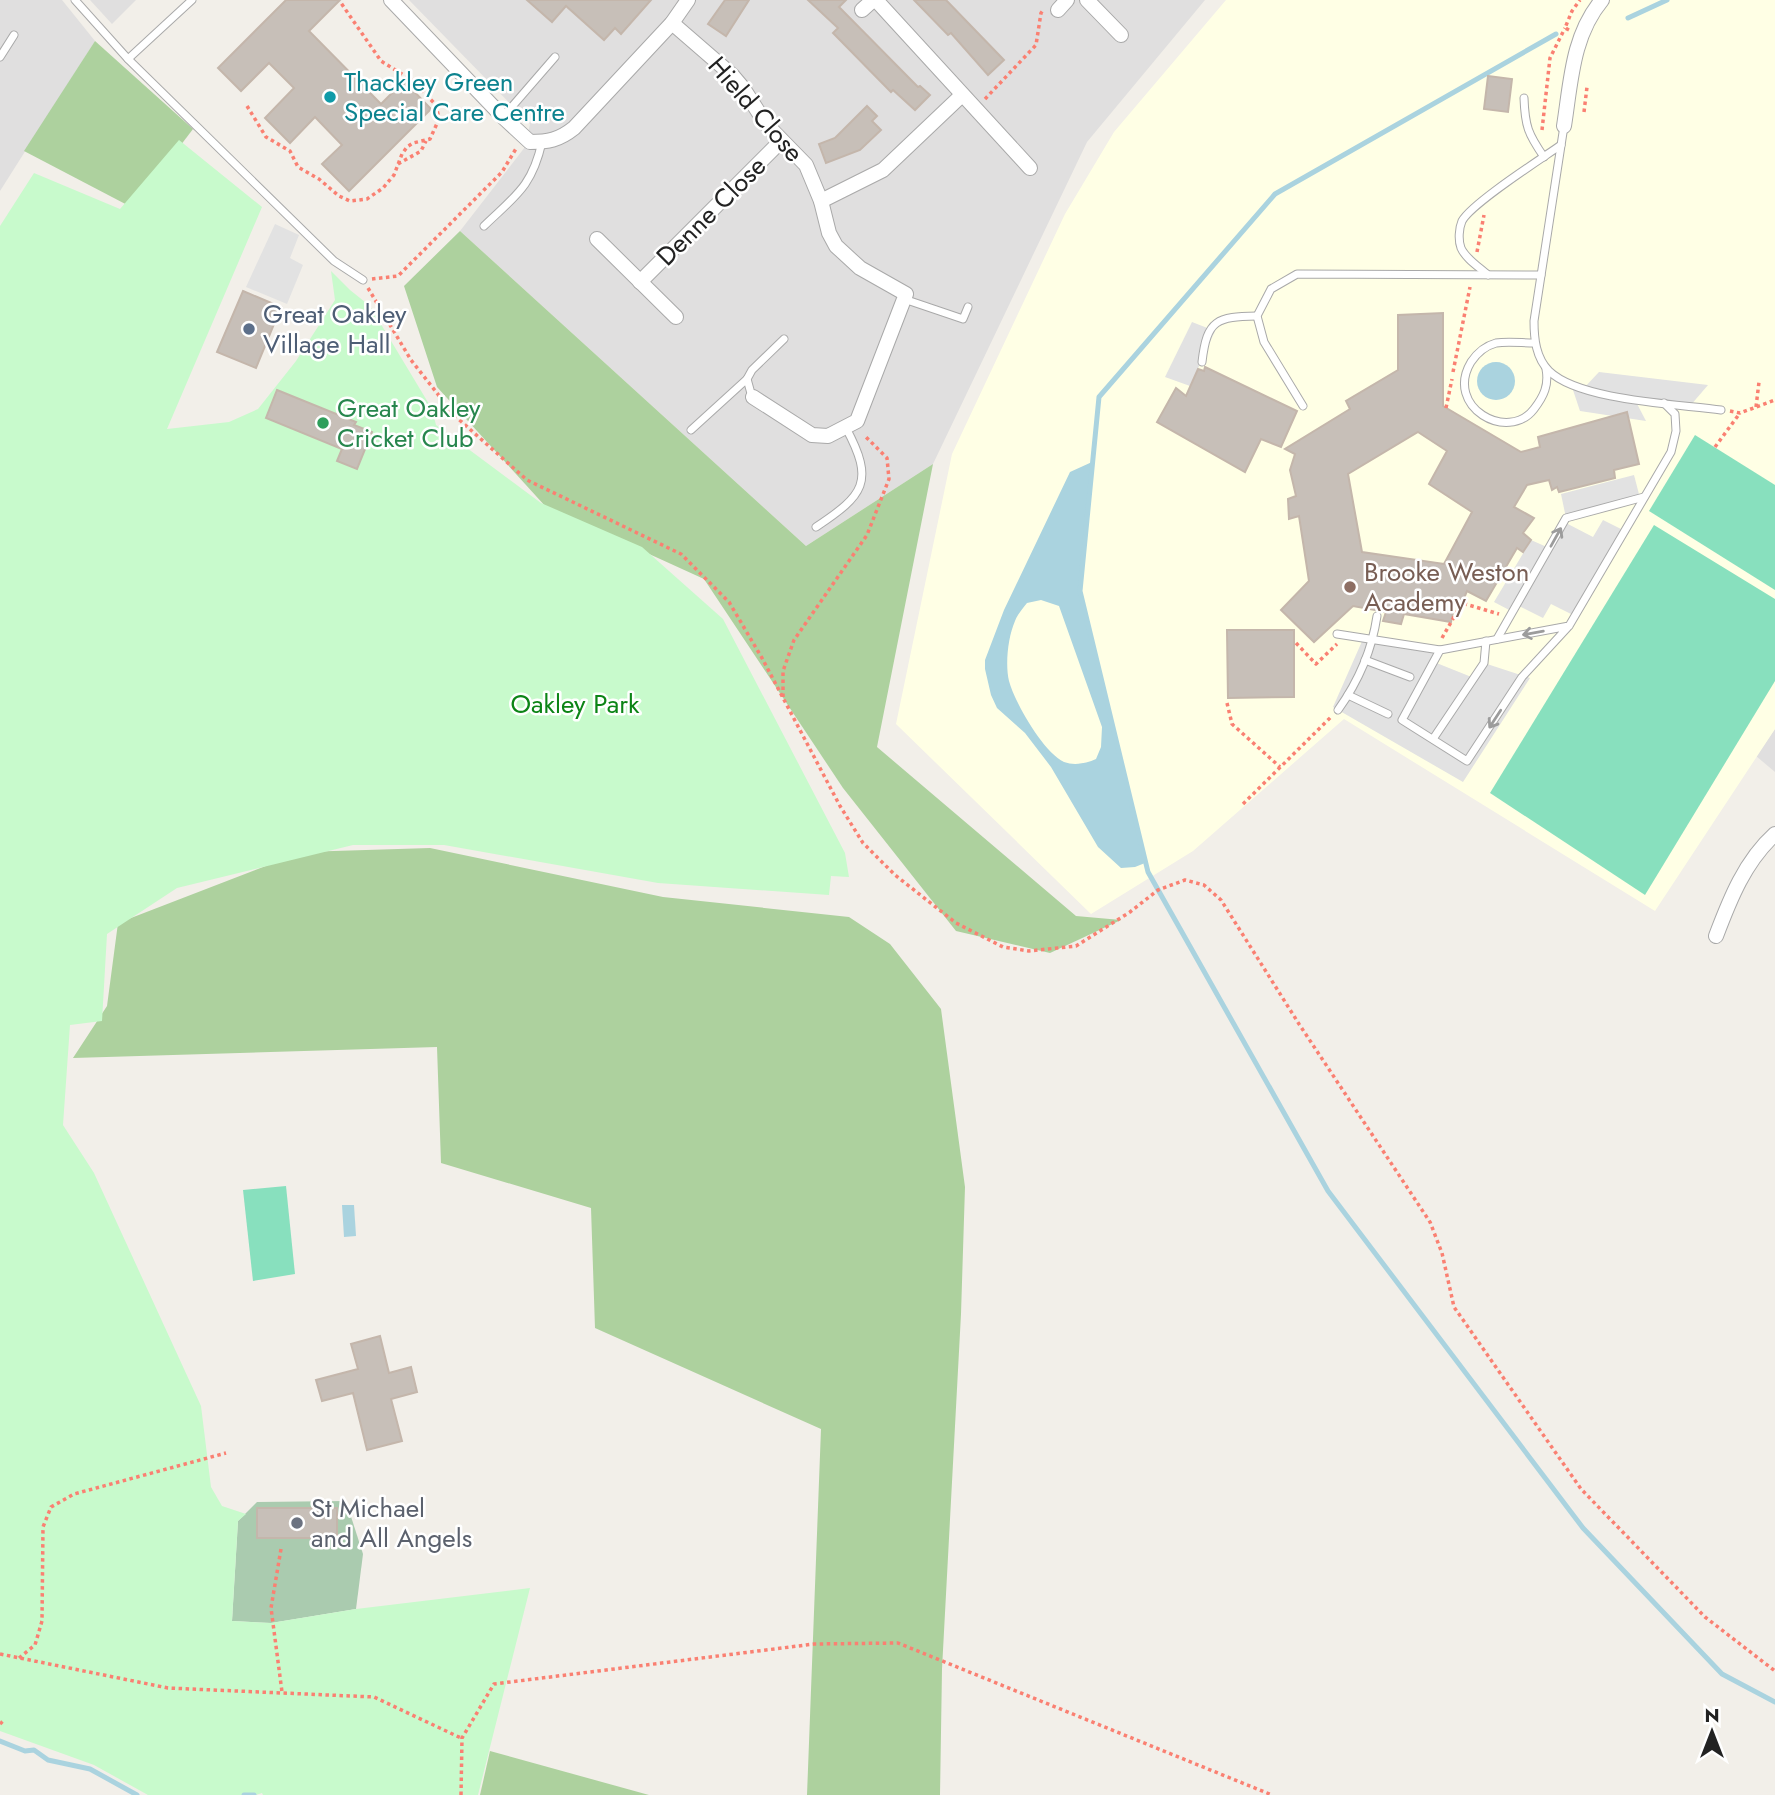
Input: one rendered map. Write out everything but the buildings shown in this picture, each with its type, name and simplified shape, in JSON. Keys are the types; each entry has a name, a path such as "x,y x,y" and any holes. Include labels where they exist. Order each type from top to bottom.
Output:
{"street":[{"path":"391,0 530,142 558,139 574,128 671,23 688,0"},
{"path":"1087,0 1121,35"},
{"path":"1564,126 1578,40 1602,0"},
{"path":"870,3 1030,168"},
{"name":"Hield Close","path":"671,23 732,75 766,124 806,166 836,246 860,268 905,296"},
{"path":"821,201 883,170 962,95"},
{"name":"Denne Close","path":"640,282 781,141"},
{"path":"597,239 676,317"},
{"path":"753,397 812,435 828,436 852,424 905,296"},
{"path":"1716,936 1733,890 1764,843 1775,834"}],"lane":[{"path":"75,0 128,60 334,261 363,280"},
{"path":"128,60 192,0"},
{"path":"0,57 14,35"},
{"path":"503,117 555,57"},
{"path":"1524,98 1525,124 1544,157"},
{"path":"1564,126 1534,321 1534,343 1546,366 1550,372 1571,384 1600,394 1721,410"},
{"path":"484,226 528,182 537,163 542,142"},
{"path":"1489,275 1470,259 1461,247 1460,228 1467,215 1561,145"},
{"path":"1303,406 1264,342 1257,316 1271,289 1297,274 1541,275"},
{"path":"905,296 963,319 968,307"},
{"path":"1202,362 1205,336 1216,324 1227,317 1257,316"},
{"path":"691,430 747,379 752,370 784,340"},
{"path":"1534,343 1497,343 1475,355 1464,373 1464,390 1469,406 1496,421 1515,421 1532,412 1545,392 1548,376 1546,366"},
{"path":"747,379 753,397"},
{"path":"1438,649 1402,720 1467,761 1522,677 1569,626 1671,452 1676,431 1675,414 1664,403"},
{"path":"816,527 847,506 863,474 852,424"},
{"path":"1497,639 1566,518 1644,497"},
{"path":"1338,710 1374,641 1377,616"},
{"path":"1342,635 1438,649 1569,626"},
{"path":"1433,739 1484,663 1486,641"},
{"path":"1365,660 1410,677"},
{"path":"1348,695 1388,714"}],"path":[{"path":"341,3 381,61 413,81 436,105 439,119 430,139 421,151 398,164"},
{"path":"975,109 1036,45 1041,13 1047,6 1062,5"},
{"path":"1534,143 1541,139 1550,58 1565,28"},
{"path":"247,106 266,137 289,151 298,167 319,179 339,196 351,201 368,199 383,188 394,175 407,147 426,141"},
{"path":"523,137 502,172 398,276 363,280 411,360 455,416 527,480 681,554 729,602 840,806 863,843 895,876 956,923 1003,947 1029,951 1076,946 1130,912 1158,890 1185,880 1204,885 1221,900 1430,1222 1442,1253 1454,1307 1581,1489 1705,1617 1775,1671"},
{"path":"1446,408 1488,198"},
{"path":"1756,407 1759,382"},
{"path":"1721,410 1740,413 1775,400"},
{"path":"1715,447 1740,413"},
{"path":"783,699 783,671 794,640 867,535 889,479 887,458 852,424"},
{"path":"1438,649 1462,603 1510,617"},
{"path":"1296,643 1317,664 1342,635"},
{"path":"1227,703 1231,724 1280,766"},
{"path":"1243,804 1338,710"},
{"path":"19,1658 35,1645 42,1621 43,1527 51,1507 74,1494 226,1453"},
{"path":"281,1549 271,1608 282,1692"},
{"path":"461,1795 462,1738 494,1684 814,1644 898,1643 1272,1795"},
{"path":"0,1654 168,1688 374,1697 462,1738"}],"shaded area":[{"path":"0,0 62,0 95,41 0,191"},
{"path":"90,0 136,0 112,24"},
{"path":"409,0 1205,0 1087,142 933,464 806,546 460,231 525,147 530,124"},
{"name":"Brooke Weston Academy","path":"1226,0 1775,0 1775,729 1655,911 1344,719 1193,851 1091,914 896,724 952,454 1065,214 1114,132"},
{"path":"275,224 299,235 290,258 303,265 287,304 246,287"},
{"path":"1192,322 1215,331 1190,386 1165,377"},
{"path":"1599,372 1708,385 1690,406 1635,400 1646,421 1580,411 1571,384 1584,388"},
{"path":"1634,475 1640,498 1566,518 1561,494"},
{"path":"1603,520 1625,531 1575,616 1551,604 1543,618 1517,605 1513,612 1494,602 1531,540 1549,548 1564,522 1593,537"},
{"path":"1363,639 1440,650 1434,662 1474,678 1484,663 1530,678 1463,782 1333,707"},
{"path":"1775,729 1775,772 1756,756"},
{"path":"346,1501 363,1554 356,1609 271,1623 232,1621 238,1521 257,1502"}],"green space":[{"path":"95,41 193,129 133,208 24,151"},
{"name":"Oakley Park","path":"179,140 262,207 167,429 229,422 258,409 296,361 335,300 331,271 370,306 432,409 436,425 541,503 642,547 723,619 845,853 849,877 831,876 829,895 658,883 444,845 353,845 177,888 107,934 102,1021 70,1025 63,1125 94,1173 201,1406 211,1487 222,1506 246,1514 238,1521 232,1621 271,1623 356,1609 530,1588 478,1795 148,1795 94,1765 0,1731 0,226 34,173 120,209"},
{"path":"460,231 806,546 933,464 877,747 1076,916 1121,920 1050,953 956,931 843,788 704,579 546,507 437,387 404,286"},
{"path":"1695,435 1775,485 1775,590 1649,511"},
{"path":"1654,525 1775,599 1775,681 1645,895 1490,793"},
{"path":"430,848 663,897 849,917 890,944 941,1009 965,1187 942,1669 940,1795 807,1795 821,1429 595,1328 591,1208 441,1163 437,1047 73,1058 107,1006 118,923 302,852"},
{"path":"286,1186 295,1274 253,1281 243,1190"},
{"path":"490,1751 649,1795 480,1795"}],"water":[{"path":"1496,362 1509,368 1515,381 1509,394 1496,400 1483,394 1477,381 1483,368"},
{"path":"1092,462 1080,591 1145,863 1135,867 1121,868 1098,847 1051,767 1025,733 997,708 985,669 985,660 1004,610 1070,472","holes":["1041,600 1059,606 1102,727 1101,747 1096,759 1081,764 1064,762 1047,748 1024,714 1012,690 1008,674 1007,659 1011,635 1022,609 1027,603"]},
{"path":"342,1205 354,1205 356,1236 344,1237"}],"waterway":[{"path":"1628,18 1667,0"},
{"path":"1556,34 1275,194 1099,397 1080,591 1148,872 1328,1191 1583,1528 1722,1674 1775,1702"},
{"path":"0,1741 25,1751 34,1750 48,1760 90,1769 137,1795"},
{"path":"244,1795 254,1795"}],"place":[{"name":"Thackley Green Special Care Centre","path":"330,97"},
{"name":"Great Oakley Village Hall","path":"249,329"},
{"name":"Great Oakley Cricket Club","path":"323,423"},
{"name":"Brooke Weston Academy","path":"1350,587"},
{"name":"St Michael and All Angels","path":"297,1523"}]}
